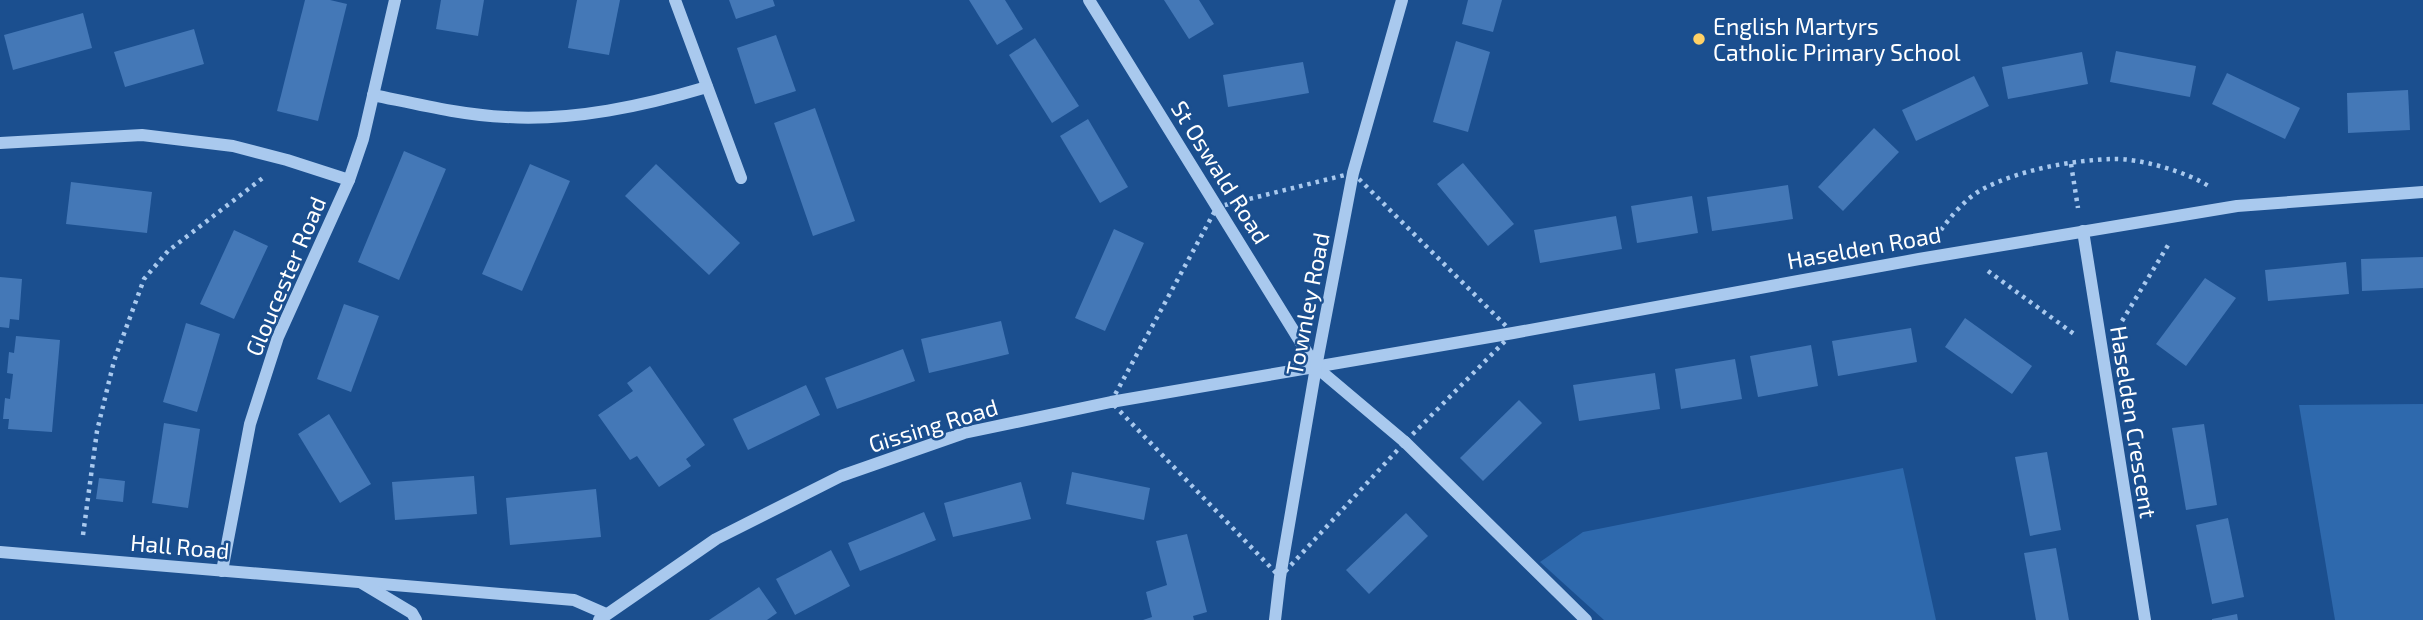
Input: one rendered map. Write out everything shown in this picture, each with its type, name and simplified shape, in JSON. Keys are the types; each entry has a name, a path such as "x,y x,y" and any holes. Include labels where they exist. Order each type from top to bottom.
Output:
{"street":[{"name":"Gloucester Road","path":"222,571 250,424 278,337 349,180 363,139 395,0"},
{"path":"675,0 741,178"},
{"name":"St Oswald Road","path":"1090,0 1316,367 1405,442 1586,620"},
{"name":"Townley Road","path":"1275,620 1316,367 1353,173 1402,0"},
{"path":"373,95 457,111 507,117 604,111 655,102 707,87"},
{"path":"0,144 142,135 233,146 349,180"},
{"name":"Haselden Road","path":"1316,367 1919,259 2237,206 2423,192"},
{"name":"Haselden Crescent","path":"2082,231 2145,620"},
{"name":"Gissing Road","path":"602,617 716,539 841,476 952,437 1111,402 1316,367"},
{"name":"Hall Road","path":"0,552 573,600 602,617"},
{"name":"Hall Road","path":"357,580 412,612 416,620"}],"path":[{"path":"1919,259 1948,221 1980,190 2024,172 2071,164 2115,159 2163,167 2200,181 2237,206"},
{"path":"80,559 97,431 114,361 144,279 168,251 287,160"},
{"path":"2071,164 2082,231"}],"shaded area":[{"path":"2423,404 2423,620 2335,620 2299,405"},
{"path":"1903,468 1936,620 1604,620 1540,562 1583,532"}],"building":[{"path":"305,0 330,0 347,4 318,121 277,111"},
{"path":"441,0 484,0 478,36 436,29"},
{"path":"577,0 620,0 609,55 568,48"},
{"path":"729,0 773,0 775,6 736,19"},
{"path":"969,0 1005,0 1023,29 997,45"},
{"path":"1164,0 1199,0 1214,24 1189,39"},
{"path":"1468,0 1502,0 1493,32 1462,24"},
{"path":"83,13 92,48 13,70 4,35"},
{"path":"194,29 204,64 125,87 114,52"},
{"path":"776,35 796,91 755,104 737,48"},
{"path":"1035,38 1079,106 1052,123 1009,55"},
{"path":"1456,41 1490,52 1468,132 1433,122"},
{"path":"2116,51 2196,66 2190,97 2110,82"},
{"path":"2082,52 2088,84 2008,99 2002,67"},
{"path":"1303,62 1309,93 1228,107 1223,75"},
{"path":"2227,73 2300,108 2285,139 2212,104"},
{"path":"1974,76 1989,106 1916,141 1902,110"},
{"path":"2408,90 2410,130 2348,133 2347,93"},
{"path":"815,108 855,221 813,236 774,123"},
{"path":"1088,119 1128,187 1100,203 1060,136"},
{"path":"1874,128 1899,152 1843,211 1818,187"},
{"path":"404,151 446,169 399,280 358,262"},
{"path":"1463,163 1514,224 1488,246 1437,184"},
{"path":"530,164 570,181 522,291 482,274"},
{"path":"656,164 740,243 709,275 625,196"},
{"path":"71,182 152,192 147,233 66,224"},
{"path":"1788,185 1793,219 1712,231 1707,197"},
{"path":"1692,196 1698,233 1637,243 1631,206"},
{"path":"1616,216 1622,249 1540,263 1534,230"},
{"path":"1114,229 1144,243 1105,331 1075,318"},
{"path":"234,230 268,246 234,319 200,304"},
{"path":"2423,257 2423,288 2362,291 2361,259"},
{"path":"2346,262 2349,294 2268,301 2265,270"},
{"path":"0,277 22,279 19,320 10,319 9,328 0,327"},
{"path":"2205,278 2236,298 2186,366 2156,344"},
{"path":"344,304 379,316 351,392 317,379"},
{"path":"1965,318 2032,366 2012,394 1945,347"},
{"path":"1001,321 1009,354 929,373 921,339"},
{"path":"186,323 220,334 197,412 163,402"},
{"path":"1911,328 1917,362 1838,376 1832,341"},
{"path":"16,336 60,340 52,432 8,429 9,419 3,419 5,398 10,399 13,374 7,373 9,352 14,353"},
{"path":"1811,345 1818,386 1758,397 1750,356"},
{"path":"903,349 915,381 837,409 825,378"},
{"path":"1735,359 1742,399 1681,409 1675,369"},
{"path":"650,366 705,445 686,459 691,466 659,487 637,456 630,460 598,415 633,391 627,383"},
{"path":"1655,373 1660,409 1579,421 1573,385"},
{"path":"806,385 820,415 748,450 733,419"},
{"path":"1519,400 1542,423 1483,481 1460,458"},
{"path":"329,414 371,484 340,503 298,434"},
{"path":"164,423 200,429 188,508 152,503"},
{"path":"2204,424 2217,505 2186,510 2172,428"},
{"path":"2047,452 2061,530 2030,536 2015,457"},
{"path":"1072,472 1150,488 1144,520 1066,504"},
{"path":"474,476 477,514 395,520 392,482"},
{"path":"99,478 125,481 123,502 96,499"},
{"path":"1021,482 1031,519 953,537 944,503"},
{"path":"596,489 601,537 510,545 506,498"},
{"path":"924,512 936,540 860,571 848,543"},
{"path":"1406,513 1428,536 1369,594 1346,570"},
{"path":"2228,518 2244,597 2212,604 2196,525"},
{"path":"1187,534 1207,612 1193,616 1194,620 1143,620 1152,617 1146,592 1167,585 1156,541"},
{"path":"2056,548 2069,620 2036,620 2024,553"},
{"path":"831,550 850,586 795,615 776,579"},
{"path":"759,587 777,613 767,620 709,620"},
{"path":"2237,614 2238,620 2212,620 2212,619"}],"place":[{"name":"English Martyrs Catholic Primary School","path":"1699,39"}]}
